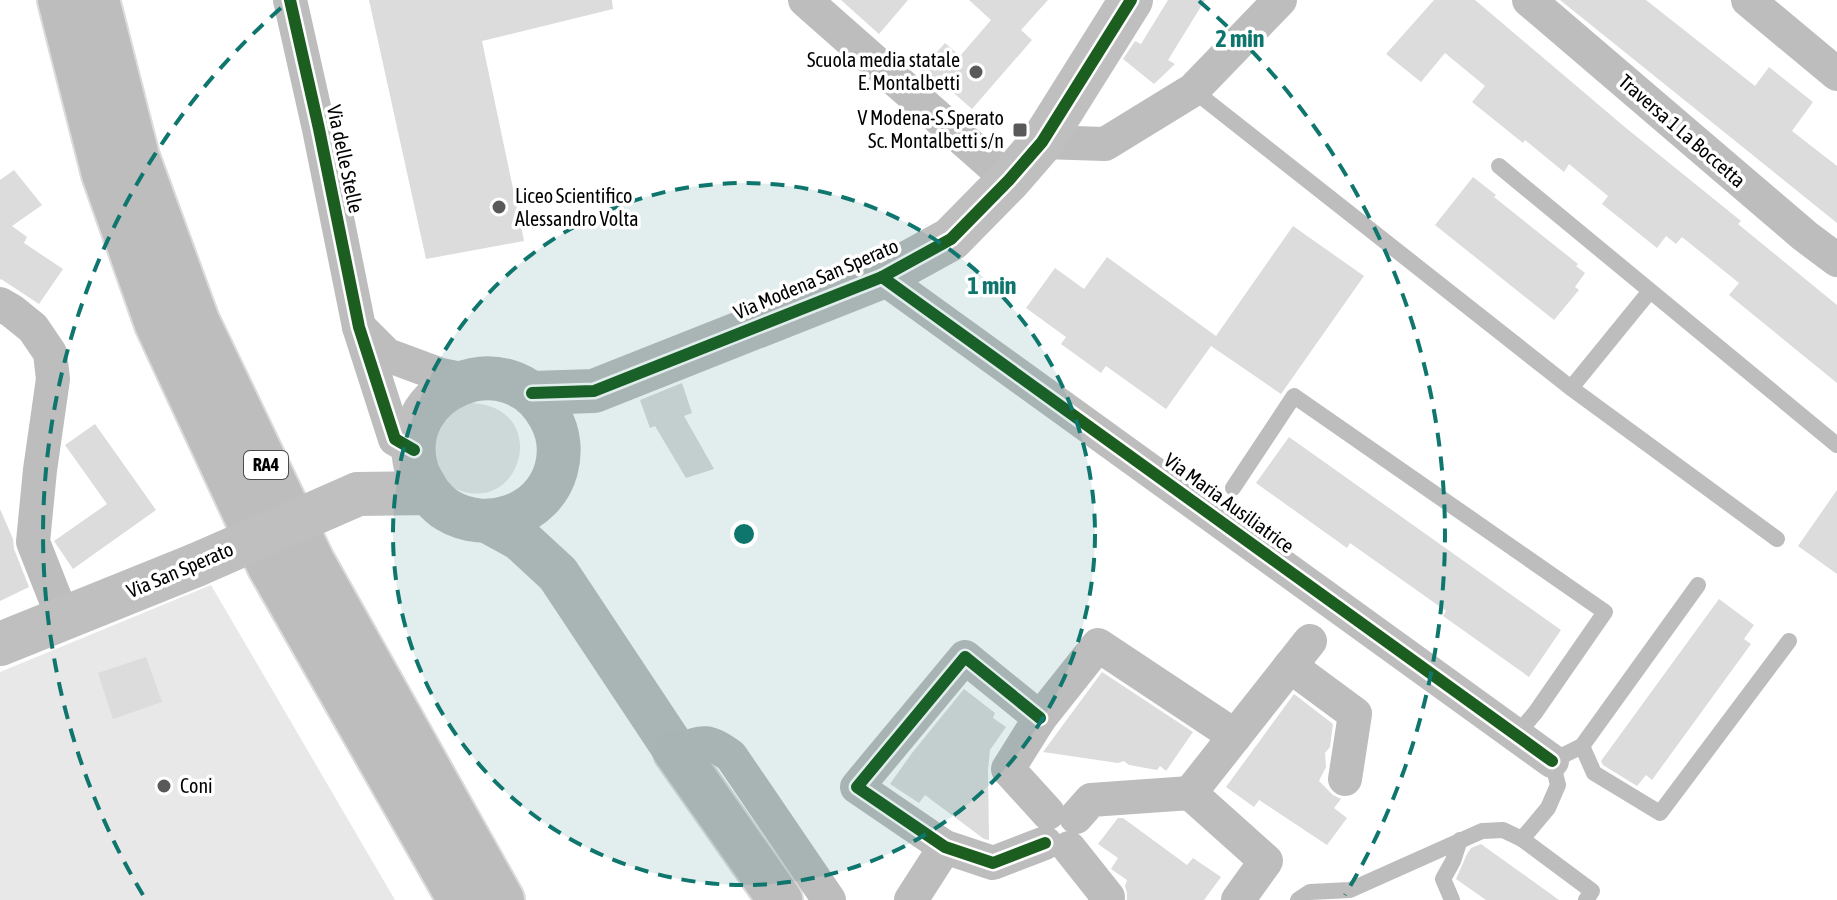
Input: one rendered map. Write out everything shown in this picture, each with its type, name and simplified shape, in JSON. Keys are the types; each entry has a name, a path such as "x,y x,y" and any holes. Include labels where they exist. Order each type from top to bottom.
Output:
{"highway":[{"name":"RA4","path":"60,0 104,174 157,324 269,565 460,900"},
{"name":"RA4","path":"97,0 137,157 197,321 312,561 502,900"},
{"path":"676,752 780,900"}],"main road":[{"name":"Via Modena San Sperato","path":"594,391 882,277 951,239 1042,142 1131,0"},
{"path":"489,377 512,382 532,393 550,416 559,443 553,478 545,492 530,508 510,518 489,522 466,519 445,509 429,493 417,472 414,450 418,427 428,406 445,390 466,380 489,377"},
{"path":"532,393 594,391"},
{"path":"559,443 573,415 594,391"},
{"path":"358,494 414,450"},
{"path":"545,492 545,530 558,574"},
{"path":"358,494 429,493"},
{"name":"Via San Sperato","path":"0,644 196,565 358,494"},
{"path":"489,522 520,539 558,574 676,752"}],"street":[{"name":"Via delle Stelle","path":"290,0 359,327 395,439 414,450"},
{"path":"805,0 1009,180"},
{"path":"1042,142 1105,144 1193,90 1280,0"},
{"name":"Traversa 1 La Boccetta","path":"1529,0 1837,260"},
{"path":"1748,0 1837,74"},
{"name":"Via Maria Ausiliatrice","path":"882,277 1516,735 1567,754"},
{"path":"0,304 33,328 50,353 53,379 33,542 63,618"},
{"path":"359,327 387,355 441,375 466,380"},
{"path":"1105,900 1108,897 1060,830 1008,769 1040,718 1098,645 1235,736"},
{"path":"1190,793 1300,654 1355,714 1345,779"},
{"path":"1040,718 965,657 857,787 945,847 993,863 1060,830 1091,800 1190,793 1266,861 1238,900"},
{"path":"676,752 701,742 716,745 731,756 829,900"},
{"path":"911,900 945,847"}],"lane":[{"path":"1193,90 1571,388 1777,539"},
{"path":"1499,166 1837,445"},
{"path":"1571,388 1650,291"},
{"path":"1233,488 1294,396 1605,612 1535,713 1516,735"},
{"path":"1522,839 1548,808 1567,754 1698,585"},
{"path":"1567,754 1660,813 1789,641"},
{"path":"1298,900 1310,892 1350,890 1482,831 1503,830 1522,839 1592,891 1586,900"},
{"path":"1452,900 1443,879 1460,840"}],"shaded area":[{"path":"471,403 496,408 511,421 519,437 519,456 513,473 501,486 483,493 458,490 444,481 439,475 431,436 446,414"},
{"name":"Coni","path":"211,585 395,900 0,900 0,672"}],"building":[{"path":"369,0 612,0 613,9 482,41 524,241 426,259"},
{"path":"841,0 908,0 879,34"},
{"path":"969,0 1048,0 1021,30 1032,40 972,109 949,89 945,93 920,71 945,43 960,56 991,20"},
{"path":"1168,0 1205,0 1168,60 1175,64 1154,84 1123,59 1135,41 1141,44"},
{"path":"1434,0 1475,0 1837,305 1837,383 1729,295 1739,283 1682,237 1676,244 1666,236 1657,248 1602,204 1608,196 1569,164 1564,172 1472,102 1485,86 1445,53 1421,82 1386,54"},
{"path":"1560,0 1646,0 1755,86 1769,67 1813,102 1792,131 1837,166 1837,223"},
{"path":"14,170 42,205 12,226 27,237 24,243 63,269 39,304 0,280 0,180"},
{"path":"1473,177 1585,273 1575,287 1579,290 1554,320 1435,225"},
{"path":"1293,226 1364,276 1281,394 1211,346 1166,409 1106,366 1101,373 1061,344 1066,337 1026,308 1055,268 1084,289 1107,257 1216,336"},
{"path":"682,383 692,413 684,416 714,469 686,478 655,426 650,428 640,400"},
{"path":"95,424 156,510 73,569 54,541 107,504 65,445"},
{"path":"1289,437 1561,630 1529,677 1443,616 1446,611 1350,543 1347,548 1256,483"},
{"path":"1837,490 1837,574 1798,546"},
{"path":"0,509 29,587 0,601"},
{"path":"1719,599 1754,625 1744,639 1751,644 1652,780 1646,775 1637,786 1601,761"},
{"path":"146,657 162,702 113,719 98,673"},
{"path":"1102,672 1193,732 1166,771 1160,766 1157,770 1129,765 1124,761 1118,763 1043,752"},
{"path":"964,689 995,713 993,718 1006,727 990,750 989,840 925,795 919,803 890,784"},
{"path":"1294,694 1333,724 1330,747 1325,753 1326,767 1319,781 1341,799 1334,808 1347,818 1327,845 1259,800 1254,807 1226,787"},
{"path":"1118,818 1123,818 1187,865 1193,858 1221,877 1204,900 1127,900 1127,880 1111,869 1118,858 1098,844"},
{"path":"1481,844 1559,900 1486,900 1456,879 1471,848"}],"cycle path":[{"path":"290,0 359,327 395,439 414,450"},
{"path":"532,393 594,391 882,277 951,239 1042,142 1131,0"},
{"path":"882,277 1552,761"},
{"path":"1040,718 965,657 857,787 945,847 993,863 1045,843"}],"place":[{"name":"Scuola media statale E. Montalbetti","path":"976,72"},
{"name":"V Modena-S.Sperato Sc. Montalbetti s/n","path":"1020,130"},
{"name":"Liceo Scientifico Alessandro Volta","path":"499,207"},
{"name":"Coni","path":"164,786"}]}
